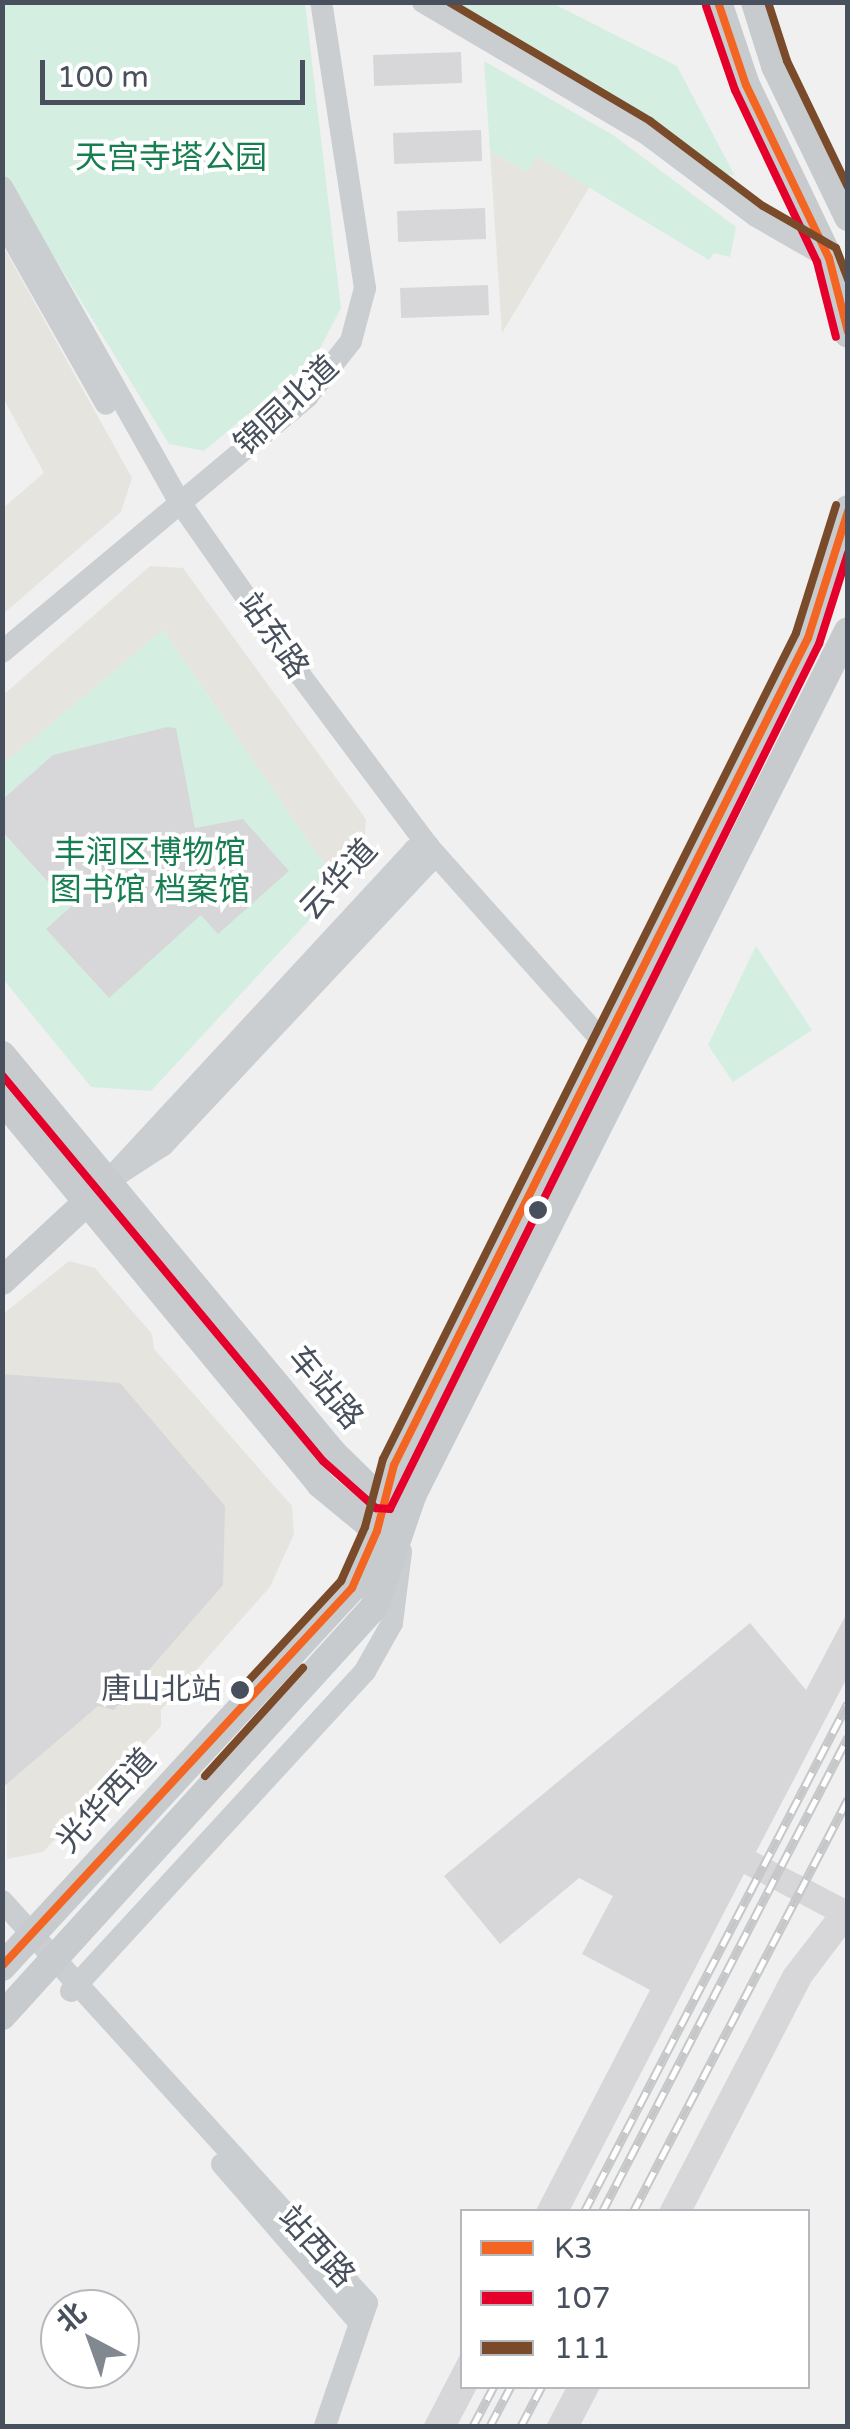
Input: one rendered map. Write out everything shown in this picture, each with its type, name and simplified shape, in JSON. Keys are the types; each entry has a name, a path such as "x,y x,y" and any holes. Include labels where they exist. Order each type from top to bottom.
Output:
{"main road":[{"path":"718,2 746,85 829,258 848,334"},
{"path":"755,2 775,66 848,218"},
{"name":"光华西道","path":"2,2016 374,1607 390,1532 383,1498 808,638 848,509"},
{"name":"光华西道","path":"2,1968 352,1588 390,1532 414,1494 848,631"},
{"path":"606,1040 650,1024"},
{"name":"车站路","path":"2,1055 333,1453 383,1498"},
{"name":"车站路","path":"2,1100 320,1484 390,1532"},
{"name":"云华道","path":"2,1281 108,1182"}],"street":[{"name":"锦园北道","path":"2,652 172,506 308,397 336,366 360,314 361,255 322,2"},
{"path":"422,2 644,132 756,216 829,258"},
{"name":"站东路","path":"2,187 172,506"},
{"name":"站东路","path":"2,220 172,506 423,853 606,1040"},
{"name":"云华道","path":"108,1182 423,853"},
{"path":"76,1986 365,1671 392,1624 390,1532"},
{"name":"站西路","path":"2,1901 237,2169 367,2303 324,2426"}],"shaded area":[{"path":"490,151 527,172 537,156 590,186 502,333"},
{"path":"2,244 132,478 121,512 3,614 3,508 44,473 3,398"},
{"path":"150,566 183,568 366,819 363,865 340,887 163,630 3,765 2,696"},
{"path":"69,1261 95,1268 152,1334 154,1349 292,1506 294,1534 270,1587 161,1710 161,1726 43,1852 7,1859 2,1315"}],"green space":[{"name":"天宫寺塔公园","path":"3,3 305,3 341,308 315,358 204,451 169,444 3,174"},
{"path":"457,3 552,3 677,66 735,176 718,172"},
{"path":"484,61 613,135 736,227 730,257 714,253 709,260 537,156 527,172 490,151"},
{"name":"丰润区博物馆 图书馆 档案馆","path":"163,630 340,887 151,1091 91,1087 3,979 2,765"},
{"path":"756,946 812,1030 733,1082 708,1045"}],"building":[{"path":"461,52 462,83 374,86 373,55"},
{"path":"481,130 482,161 394,164 393,133"},
{"path":"485,208 486,239 398,242 397,211"},
{"path":"488,285 489,315 401,318 400,288"},
{"path":"176,728 195,828 243,819 289,871 218,934 201,915 109,998 46,929 93,887 71,862 48,882 2,831 2,800 53,755"},
{"path":"2,1374 120,1383 225,1506 223,1585 114,1710 98,1706 2,1788"},
{"path":"848,1611 848,1676 756,1852 848,1900 848,1933 811,1982 694,2209 660,2209 784,1970 825,1917 744,1874 571,2209 537,2209 650,1990 582,1954 613,1896 579,1878 500,1944 444,1876 750,1623 806,1690"},
{"path":"460,2355 460,2389 476,2389 457,2426 423,2426"},
{"path":"565,2389 599,2389 580,2426 546,2426"}],"railway":[{"path":"586,2209 848,1703"},
{"path":"604,2209 848,1737"},
{"path":"635,2209 848,1799"},
{"path":"473,2426 492,2389"},
{"path":"490,2426 509,2389"},
{"path":"521,2426 540,2389"}],"transit line":[{"name":"111","path":"449,2 650,121 763,206 836,248 848,280"},
{"name":"K3","path":"718,2 746,85 829,258 848,332"},
{"name":"111","path":"768,2 787,61 848,187"},
{"name":"107","path":"706,6 735,90 817,262 836,337"},
{"name":"111","path":"240,1690 341,1581 365,1527 383,1459 796,633 836,505"},
{"name":"K3","path":"2,1966 352,1588 377,1531 394,1465 808,638 848,511"},
{"name":"107","path":"2,1075 323,1461 376,1508 390,1509 819,644 848,553"},
{"name":"111","path":"205,1776 303,1668"}],"place":[{"name":"唐山北站","path":"240,1690"}]}
